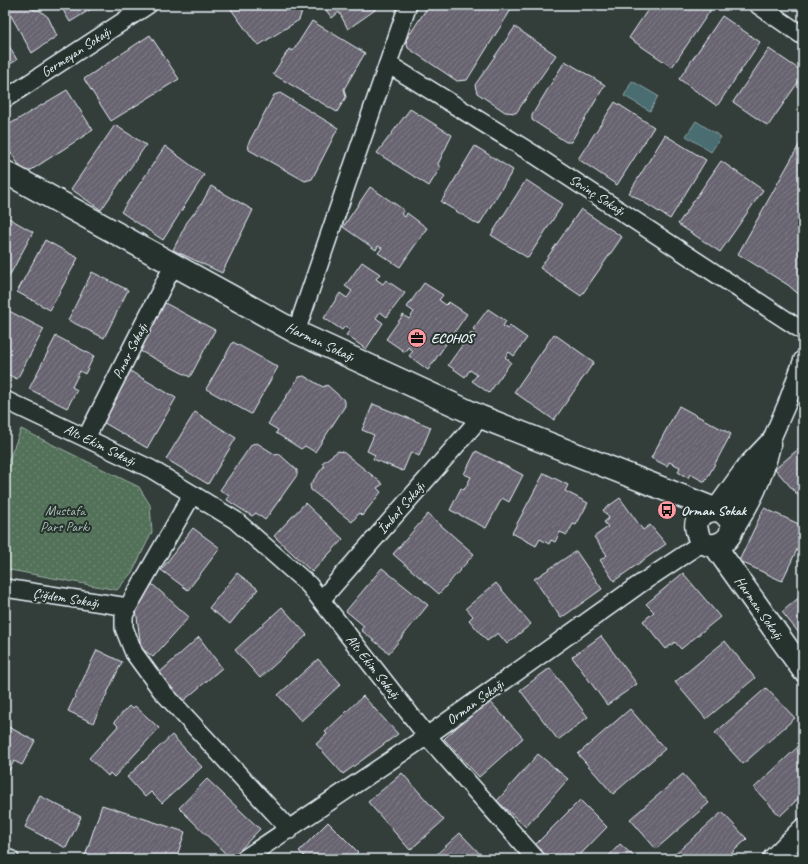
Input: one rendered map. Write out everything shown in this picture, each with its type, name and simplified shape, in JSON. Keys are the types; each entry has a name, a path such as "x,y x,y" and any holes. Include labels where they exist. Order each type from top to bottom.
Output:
{"main road":[{"name":"Harman Sokağı","path":"5,172 296,332 481,417 600,465 650,482 717,510"},
{"path":"717,510 748,467 769,445"},
{"path":"731,531 730,520 722,512 717,510 705,512 697,521 705,538 726,541 750,500 763,472 769,445"},
{"name":"Harman Sokağı","path":"650,482 676,506 705,538 803,670"},
{"path":"774,859 803,830"}],"street":[{"name":"Germeyan Sokağı","path":"5,99 148,5"},
{"path":"296,332 408,5"},
{"path":"758,5 803,36"},
{"name":"Sevinç Sokağı","path":"388,64 535,155 803,331"},
{"name":"Pınar Sokağı","path":"86,438 174,264"},
{"path":"769,445 786,406 803,359"},
{"name":"Altı Ekim Sokağı","path":"5,400 151,469 235,520 309,584 427,736 536,859"},
{"name":"İmbat Sokağı","path":"321,600 481,417"},
{"path":"192,495 128,607 124,616 124,628 134,653 161,690 290,830"},
{"name":"Orman Sokağı","path":"257,856 290,830 427,736 705,538"},
{"name":"Çiğdem Sokağı","path":"5,588 128,607"},
{"path":"5,858 10,859"}],"green space":[{"name":"Mustafa Pars Parkı","path":"21,429 139,487 150,505 152,532 133,571 117,590 5,569 5,470"}],"water":[{"path":"632,81 658,96 650,111 624,96"},
{"path":"696,121 721,137 711,152 686,136"}],"building":[{"path":"5,5 31,5 34,10 39,10 48,17 57,36 32,53"},
{"path":"60,5 96,5 96,6 70,22"},
{"path":"228,5 298,5 302,11 299,20 259,45 254,41"},
{"path":"322,5 374,5 375,10 348,29 339,12 332,18"},
{"path":"429,5 511,6 509,13 467,80 457,81 408,48 406,40"},
{"path":"651,5 707,5 712,8 672,67 629,38"},
{"path":"722,16 760,42 717,106 679,79"},
{"path":"312,21 365,53 344,89 346,97 337,112 273,74 289,49 293,51"},
{"path":"515,27 556,55 516,113 505,112 477,93 475,85"},
{"path":"150,35 179,79 111,121 84,79"},
{"path":"5,39 17,60 5,67"},
{"path":"769,49 803,72 803,75 768,126 733,102"},
{"path":"565,61 605,85 571,142 566,142 532,120 532,115"},
{"path":"67,90 93,130 25,174 5,144 5,127"},
{"path":"280,93 338,128 312,179 305,181 249,150 248,144 274,95"},
{"path":"615,102 654,127 617,185 578,159"},
{"path":"410,109 452,135 438,164 440,168 429,186 377,153"},
{"path":"115,125 146,145 101,210 71,189"},
{"path":"665,135 706,160 670,219 629,193"},
{"path":"803,138 803,298 788,285 738,254"},
{"path":"165,146 204,175 163,240 121,212"},
{"path":"475,146 513,170 479,225 441,202"},
{"path":"721,161 763,190 720,252 678,224"},
{"path":"526,180 563,204 528,258 491,235"},
{"path":"211,186 253,210 222,273 173,250 187,222 202,203"},
{"path":"370,187 404,210 401,214 405,217 407,213 427,228 400,267 378,253 382,248 378,246 376,250 343,227"},
{"path":"581,209 622,237 581,296 540,268"},
{"path":"5,216 33,232 5,284"},
{"path":"45,240 78,258 50,310 17,292"},
{"path":"362,262 380,274 376,279 383,284 386,280 405,293 387,317 380,312 376,318 383,323 366,349 346,335 350,330 345,326 342,330 324,318 340,293 347,298 352,291 345,286"},
{"path":"92,272 128,290 104,338 68,320"},
{"path":"424,283 443,295 439,300 446,305 449,302 467,314 450,339 442,333 438,339 446,344 428,370 409,356 413,351 408,347 405,352 386,339 403,315 409,319 414,312 407,307"},
{"path":"165,303 215,330 190,377 140,351"},
{"path":"488,309 506,321 503,326 507,329 510,326 527,338 514,356 509,352 505,357 511,362 489,393 472,381 477,375 470,370 465,377 448,365 471,333 475,335 477,332 473,329"},
{"path":"9,311 44,329 17,379 5,373 5,318"},
{"path":"554,334 594,362 554,420 514,392"},
{"path":"56,336 94,356 85,374 80,371 72,387 77,390 67,408 29,389"},
{"path":"233,342 278,367 251,414 206,389"},
{"path":"130,371 176,398 147,448 101,421"},
{"path":"304,376 323,387 327,385 345,401 345,406 315,452 305,446 301,449 276,433 278,430 268,424 299,377"},
{"path":"373,404 431,427 419,456 411,452 403,471 373,459 375,455 367,451 374,435 362,430"},
{"path":"679,406 731,434 705,482 690,474 688,478 678,472 680,467 669,462 667,466 651,458"},
{"path":"195,412 236,438 208,484 166,459"},
{"path":"257,443 276,455 279,454 297,470 297,475 265,520 256,513 252,516 227,500 229,496 220,490 252,444"},
{"path":"803,445 803,501 775,469"},
{"path":"338,451 343,452 383,484 377,488 381,492 362,516 359,513 352,522 311,490 310,485 324,466 322,463"},
{"path":"476,451 523,475 509,502 502,498 486,528 450,510 461,488 464,490 471,477 464,474"},
{"path":"544,473 568,485 565,491 588,503 576,525 573,524 567,535 560,532 555,542 551,540 549,544 540,539 536,546 512,533"},
{"path":"620,498 643,530 650,525 666,544 614,581 600,560 607,555 594,537 608,527 604,522 609,518 603,510"},
{"path":"305,503 343,539 312,572 274,536"},
{"path":"764,508 803,526 803,537 782,581 739,561"},
{"path":"428,514 474,554 439,594 393,554"},
{"path":"193,528 220,548 188,590 161,570"},
{"path":"576,551 602,589 561,618 534,579"},
{"path":"382,568 428,605 389,653 361,630 364,626 346,611"},
{"path":"237,573 258,589 230,624 209,608"},
{"path":"683,573 720,617 681,649 675,642 666,649 643,621 654,612 646,604"},
{"path":"496,583 531,624 507,644 498,633 487,641 469,620 473,616 466,608"},
{"path":"152,584 189,617 153,657 141,648 136,609"},
{"path":"803,594 803,638 782,612"},
{"path":"282,607 307,635 260,678 235,650"},
{"path":"601,636 637,684 607,705 572,657"},
{"path":"199,637 222,668 182,702 159,673"},
{"path":"725,641 755,678 706,719 675,682"},
{"path":"97,650 122,662 93,723 68,711"},
{"path":"318,659 341,684 301,721 278,695"},
{"path":"550,668 588,717 558,740 520,690"},
{"path":"766,688 795,718 743,764 715,733"},
{"path":"363,696 398,734 343,774 316,744 327,734 325,732"},
{"path":"488,699 523,738 479,777 444,739"},
{"path":"129,706 132,709 135,706 159,728 114,777 110,773 108,776 89,758 118,726 114,722"},
{"path":"630,709 665,749 613,794 578,754"},
{"path":"5,725 35,741 22,765 14,761 5,778"},
{"path":"172,735 202,767 162,803 151,792 145,797 127,777"},
{"path":"801,744 803,746 803,794 780,816 754,788"},
{"path":"538,754 568,779 526,827 497,801"},
{"path":"402,773 444,820 410,850 368,802"},
{"path":"683,774 709,803 656,849 630,819"},
{"path":"207,779 260,829 231,859 179,808"},
{"path":"40,796 81,817 66,848 25,827"},
{"path":"580,800 607,827 576,859 550,859 535,845"},
{"path":"102,805 185,832 176,859 84,859"},
{"path":"722,812 747,839 725,859 673,859 672,857"},
{"path":"328,822 358,852 351,859 307,859 299,851"},
{"path":"460,833 485,859 444,859 438,853"},
{"path":"620,844 637,859 606,859"}],"place":[{"name":"ECOHOS","path":"417,338"},
{"name":"Orman Sokak","path":"667,510"}]}
